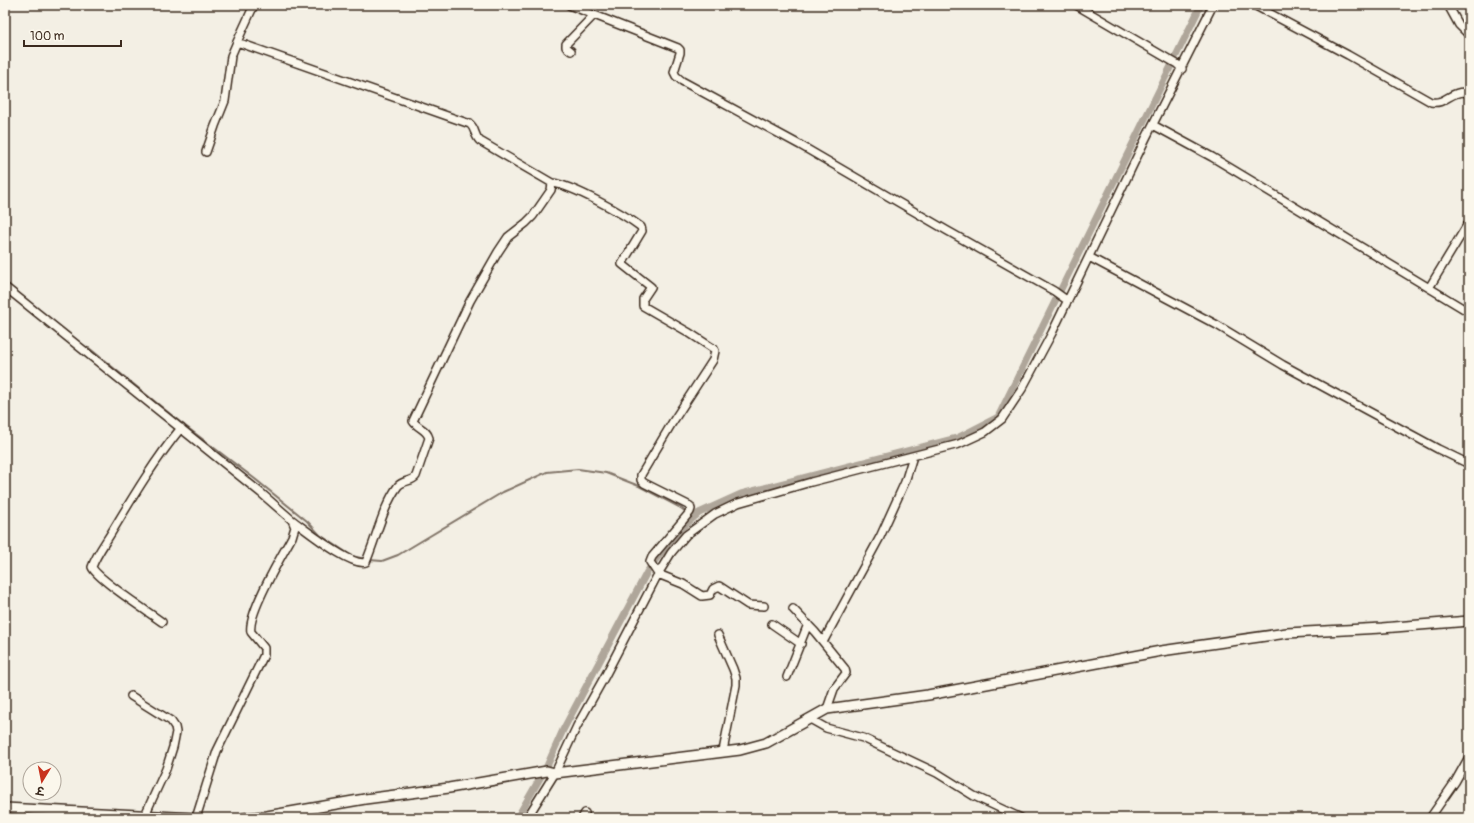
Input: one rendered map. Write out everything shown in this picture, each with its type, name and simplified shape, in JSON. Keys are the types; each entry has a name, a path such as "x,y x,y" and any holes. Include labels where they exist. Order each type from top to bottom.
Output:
{"main road":[{"path":"244,818 267,816 365,799 449,788 547,772 740,750 766,743 827,709 928,695 1161,651 1287,633 1382,628 1468,620"},
{"path":"5,808 196,818"}],"street":[{"path":"206,152 225,101 231,56 254,5"},
{"path":"569,5 678,48 680,53 674,72 682,81 800,146 1062,295 1068,301"},
{"path":"1076,5 1179,66"},
{"path":"528,818 547,772 577,726 605,676 656,572 686,535 700,524 728,507 798,486 959,444 985,432 999,423 1022,389 1068,301 1153,125 1179,66 1213,5"},
{"path":"1254,5 1432,102 1440,102 1452,94 1459,92 1469,93"},
{"path":"1448,5 1459,25 1469,35"},
{"path":"571,51 566,47 566,44 594,15"},
{"path":"237,42 470,124 474,128 476,138 480,141 552,184 560,184 593,199 617,211 641,227 642,231 622,264 651,287 644,300 643,306 688,332 716,351 713,360 672,423 640,478 644,483 690,506 691,509 688,515 652,557 650,562 656,572 683,584 702,596 710,595 713,589 719,586 748,605 764,606"},
{"path":"1153,125 1219,161 1372,252 1469,312"},
{"path":"5,287 181,428 292,520 340,554 359,563 367,559 396,488 402,482 414,479 416,476 429,438 427,432 413,421 470,301 508,237 526,223 532,216 551,190 552,184"},
{"path":"1429,288 1469,222"},
{"path":"1089,257 1218,326 1283,365 1438,449 1469,464"},
{"path":"162,622 106,581 94,571 92,566 120,518 166,446 181,428"},
{"path":"823,642 880,537 907,475 913,456"},
{"path":"196,818 217,751 264,655 264,648 251,632 252,618 258,603 292,537 295,527 292,520"},
{"path":"793,609 808,624 845,669 846,673 834,689 827,709"},
{"path":"772,624 800,644"},
{"path":"787,678 808,624"},
{"path":"718,636 736,678 736,685 723,752"},
{"path":"131,696 171,721 176,732 166,769 145,815"},
{"path":"810,719 826,728 855,735 937,772 974,796 1021,818"},
{"path":"1430,818 1456,782 1469,756"}],"waterway":[{"path":"517,818 547,766 563,730 647,572 680,529 699,513 741,494 957,438 998,417 1201,5"},
{"path":"89,348 180,422 307,521 320,535 352,556 365,559"},
{"path":"369,560 382,561 398,555 503,492 547,472 578,469 606,473 639,486 681,508 693,518"}]}
